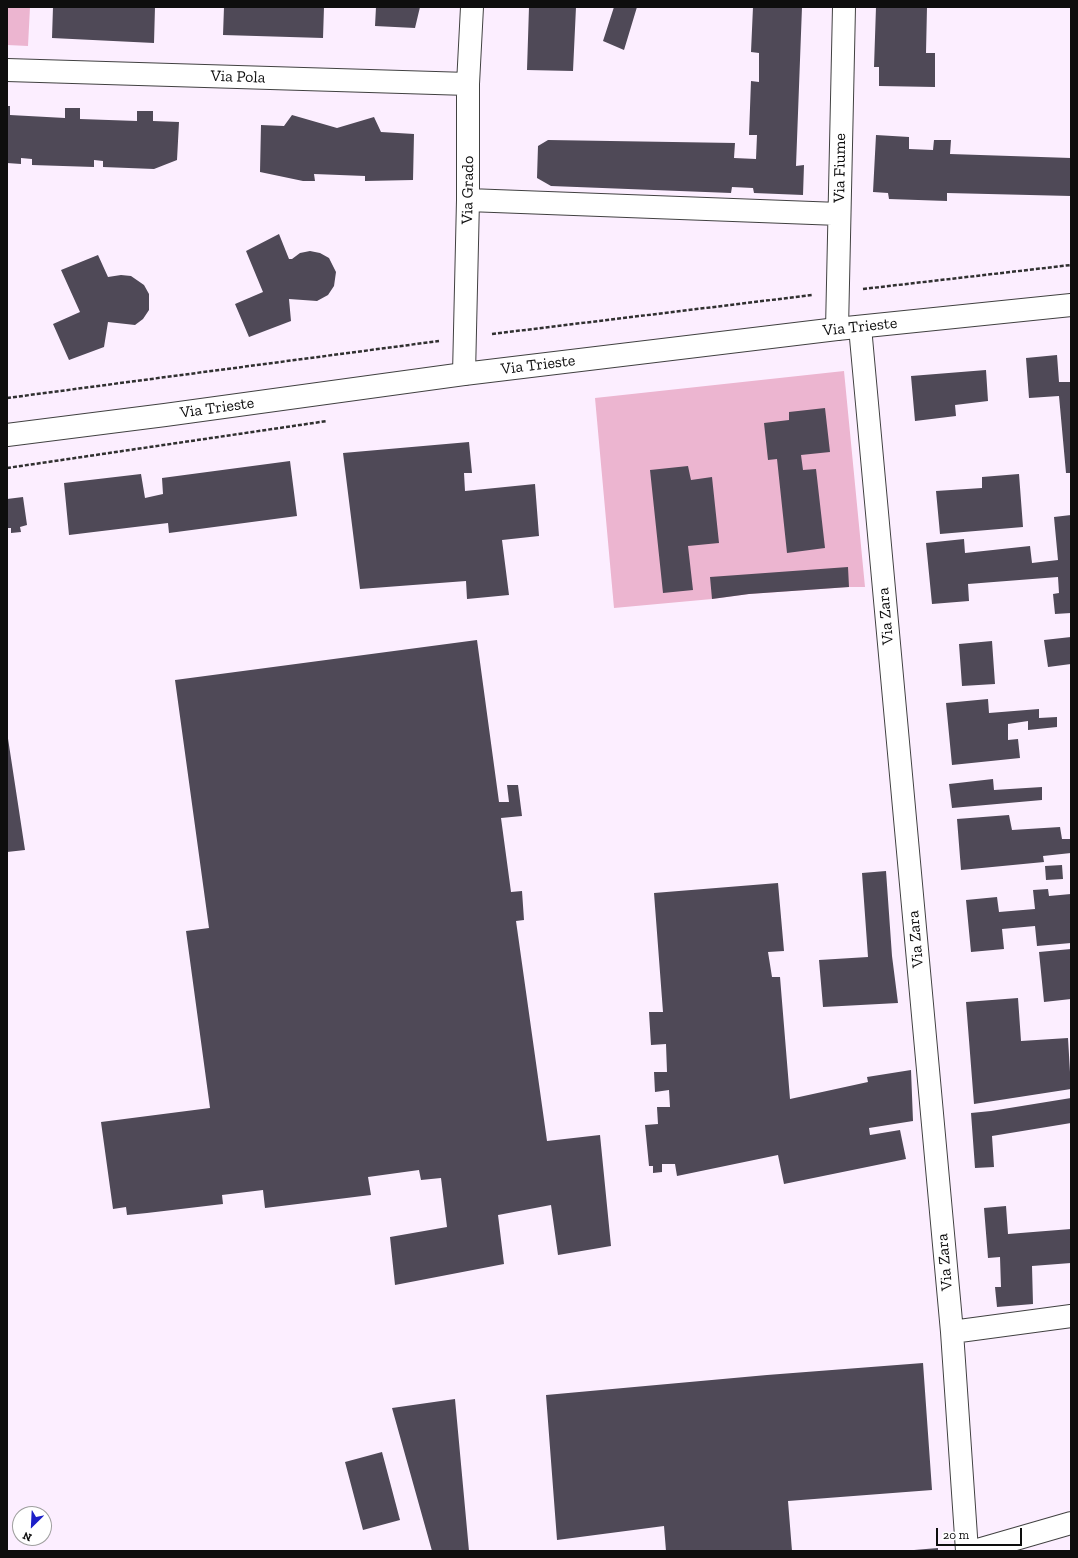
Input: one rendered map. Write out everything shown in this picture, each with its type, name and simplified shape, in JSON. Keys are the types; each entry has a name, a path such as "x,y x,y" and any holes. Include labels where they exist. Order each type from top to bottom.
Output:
{"street":[{"name":"Via Grado","path":"464,374 468,200 468,84 472,7"},
{"name":"Via Fiume","path":"837,329 844,7"},
{"name":"Via Pola","path":"7,70 468,84"},
{"path":"468,200 839,214"},
{"name":"Via Trieste","path":"7,435 464,374 837,329 1071,305"},
{"name":"Via Zara","path":"860,327 952,1332 967,1551"},
{"path":"952,1332 1071,1316"},
{"path":"974,1551 1071,1523"}],"path":[{"path":"7,398 465,338 1071,265"}],"shaded area":[{"path":"7,7 30,7 28,46 7,45"},
{"path":"844,371 865,587 749,594 614,608 595,398"}],"building":[{"path":"53,7 155,7 154,43 52,38"},
{"path":"224,7 324,7 323,38 223,35"},
{"path":"376,7 420,7 415,28 375,26"},
{"path":"529,7 576,7 573,71 527,70"},
{"path":"614,7 637,7 624,50 603,41"},
{"path":"753,7 802,7 796,166 804,165 803,195 754,193 753,188 732,187 731,193 551,186 537,178 538,146 548,140 735,143 734,158 756,159 757,135 749,135 751,81 759,82 759,53 751,52"},
{"path":"876,7 927,7 926,53 935,53 935,87 879,86 879,67 874,67"},
{"path":"7,106 10,106 10,115 65,118 65,108 80,108 80,119 137,121 137,111 153,111 153,121 179,122 177,160 154,169 103,167 103,161 94,160 94,167 32,165 32,159 21,158 21,164 7,163"},
{"path":"292,115 337,128 374,117 381,132 414,134 413,180 365,181 365,176 314,174 315,181 303,181 260,172 261,125 284,126"},
{"path":"876,135 909,137 909,149 933,150 934,140 951,140 950,154 1071,158 1071,196 947,193 947,201 889,199 888,193 873,192"},
{"path":"279,234 289,259 292,259 300,253 310,251 320,253 329,258 336,272 334,286 328,295 317,301 289,299 291,321 249,337 235,304 263,292 246,251"},
{"path":"98,255 108,277 121,275 131,276 144,285 149,294 149,310 143,319 135,325 108,322 104,347 69,360 53,324 80,312 61,270"},
{"path":"1057,355 1059,382 1071,382 1071,473 1066,473 1059,396 1029,398 1026,358"},
{"path":"986,370 988,401 955,405 956,416 915,421 911,376"},
{"path":"825,408 830,452 801,455 803,470 816,469 825,548 787,553 777,459 768,460 764,423 789,420 789,412"},
{"path":"469,442 472,473 464,473 465,491 535,484 539,536 502,540 509,595 467,599 466,581 360,589 343,453"},
{"path":"290,461 297,516 169,533 168,523 69,535 64,483 141,474 145,498 163,494 162,478"},
{"path":"688,466 691,480 712,477 719,543 688,546 693,590 663,593 650,470"},
{"path":"1019,474 1023,527 940,534 936,491 982,488 982,477"},
{"path":"23,497 27,525 20,527 21,532 11,533 11,528 7,528 7,499"},
{"path":"1071,515 1071,613 1055,614 1053,594 1059,593 1058,577 968,584 969,601 932,604 926,543 964,539 965,553 1030,546 1032,563 1058,560 1054,517"},
{"path":"848,567 849,587 749,594 712,599 710,577"},
{"path":"1071,637 1071,664 1048,667 1044,640"},
{"path":"477,640 499,802 509,802 507,785 518,785 522,816 501,818 511,892 522,891 524,920 516,921 547,1141 600,1135 611,1246 558,1255 551,1205 498,1215 504,1264 395,1285 390,1237 447,1227 441,1178 421,1180 419,1170 368,1177 371,1195 265,1208 263,1190 222,1195 223,1204 127,1215 126,1207 113,1209 101,1122 210,1108 186,931 209,928 175,680"},
{"path":"992,641 995,684 962,686 959,644"},
{"path":"988,699 989,713 1039,709 1039,718 1057,717 1057,727 1028,730 1028,721 1008,724 1008,740 1018,739 1020,758 952,765 946,703"},
{"path":"7,732 25,850 7,852"},
{"path":"993,779 994,790 1042,787 1042,800 952,808 949,784"},
{"path":"1009,815 1012,830 1060,827 1062,839 1071,839 1071,853 1043,856 1044,862 961,870 957,819"},
{"path":"1062,865 1063,879 1046,880 1045,866"},
{"path":"886,871 892,956 898,1003 823,1007 819,960 868,957 862,873"},
{"path":"778,883 784,951 768,952 772,977 780,977 790,1099 868,1082 867,1077 911,1070 913,1121 869,1128 870,1135 900,1130 906,1159 784,1184 778,1155 677,1176 675,1164 662,1164 662,1172 653,1173 653,1166 649,1166 645,1125 658,1124 657,1107 670,1107 669,1090 655,1092 654,1072 667,1072 666,1044 651,1045 649,1012 663,1012 654,893"},
{"path":"1048,889 1049,896 1071,894 1071,943 1037,946 1035,926 1002,929 1004,949 971,952 966,900 997,897 999,912 1035,909 1033,890"},
{"path":"1071,949 1071,999 1044,1002 1039,952"},
{"path":"1018,998 1021,1041 1068,1038 1071,1089 974,1104 966,1002"},
{"path":"1071,1098 1071,1123 992,1136 994,1167 975,1168 971,1113"},
{"path":"1006,1206 1008,1234 1071,1229 1071,1263 1032,1266 1033,1304 997,1307 995,1287 1001,1287 1000,1257 988,1258 984,1208"},
{"path":"923,1363 932,1490 788,1501 792,1551 666,1551 664,1526 557,1540 546,1395 767,1375"},
{"path":"455,1399 469,1551 432,1551 392,1408"},
{"path":"382,1452 400,1520 363,1530 345,1462"},
{"path":"938,1548 938,1551 914,1551 914,1550"}]}
